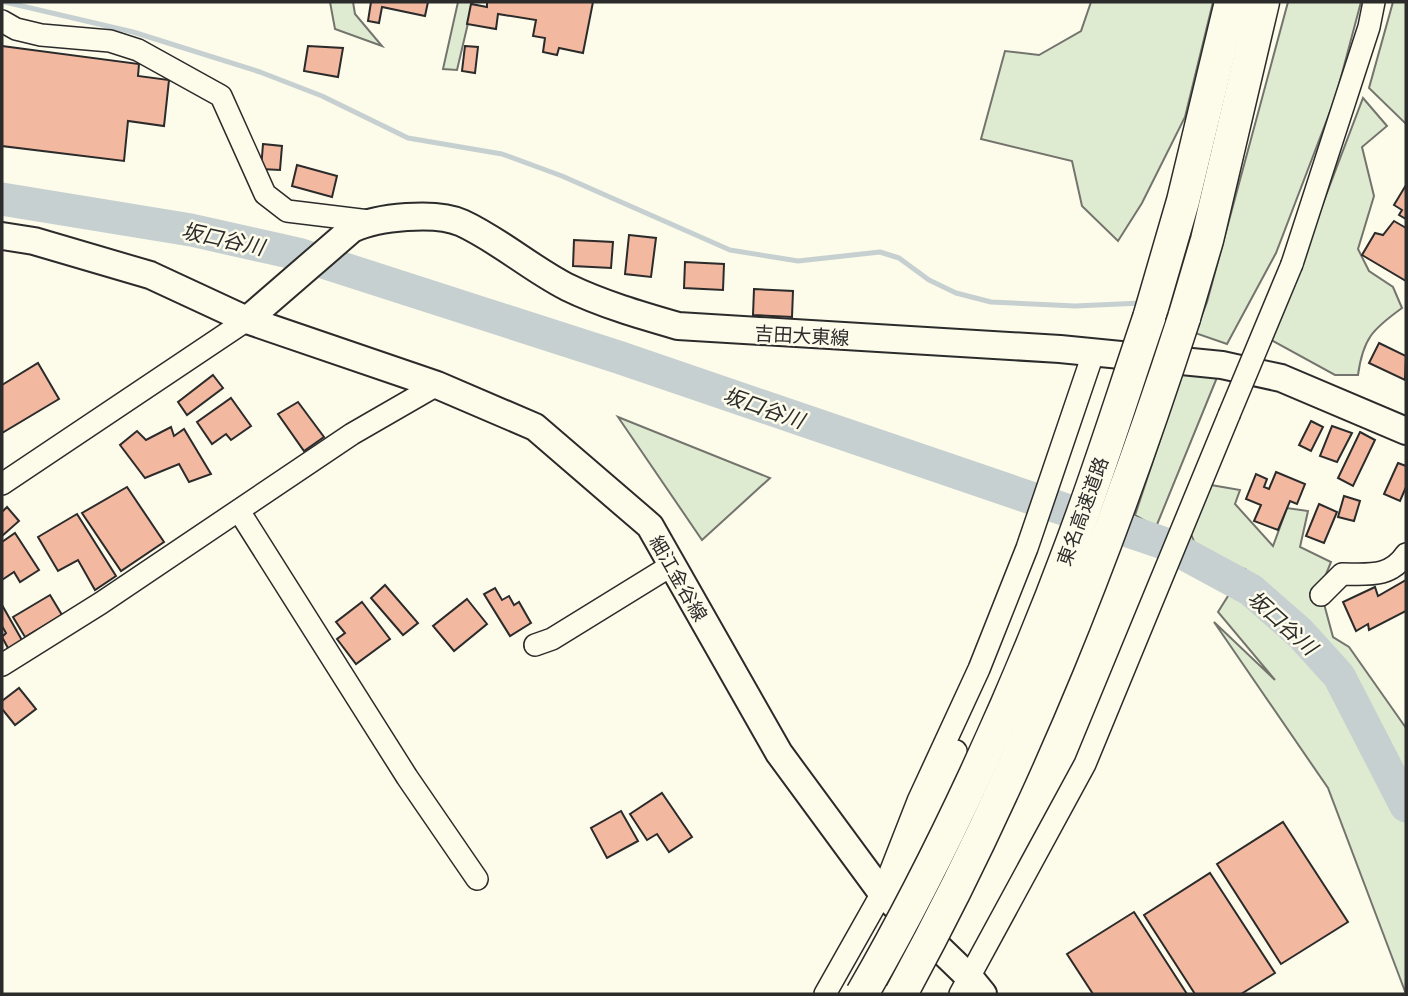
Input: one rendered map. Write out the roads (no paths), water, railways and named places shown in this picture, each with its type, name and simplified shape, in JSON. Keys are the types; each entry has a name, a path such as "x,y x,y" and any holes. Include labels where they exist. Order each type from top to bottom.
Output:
{"highway":[{"name":"東名高速道路","path":"862,994 948,827 1025,661 1071,548 1149,318 1183,201 1231,2"},
{"name":"東名高速道路","path":"901,994 982,840 1033,728 1124,497 1207,240 1263,2"}],"main road":[{"name":"吉田大東線","path":"361,225 407,216 459,221 566,286 628,312 678,326 1102,352 1222,365 1281,378 1406,431"},
{"path":"256,312 361,225"},
{"name":"細江金谷線","path":"2,236 34,241 149,275 256,312 535,427 650,526 779,754 888,900 971,989"}],"street":[{"path":"971,989 1086,764 1292,264 1369,27 1374,2"},
{"path":"2,21 16,30 41,36 110,41 138,50 221,96 265,194 287,211 361,225"},
{"path":"2,484 256,312"},
{"path":"1034,547 1064,443 1102,352"},
{"path":"825,994 888,900 918,801 1068,473 1102,352"},
{"path":"2,665 239,511 352,433 438,385"},
{"path":"239,511 407,777 477,879"},
{"path":"1321,595 1342,574 1385,574 1399,565 1406,554"},
{"path":"535,645 552,639 671,565"}],"waterway":[{"path":"5,2 133,32 260,72 322,96 408,138 502,154 562,176 730,250 798,261 880,252 899,258 929,280 956,293 991,302 1075,306 1142,303"},
{"name":"坂口谷川","path":"2,199 191,230 298,254 618,357 1166,544 1251,590 1300,633 1339,676 1406,806"}]}
